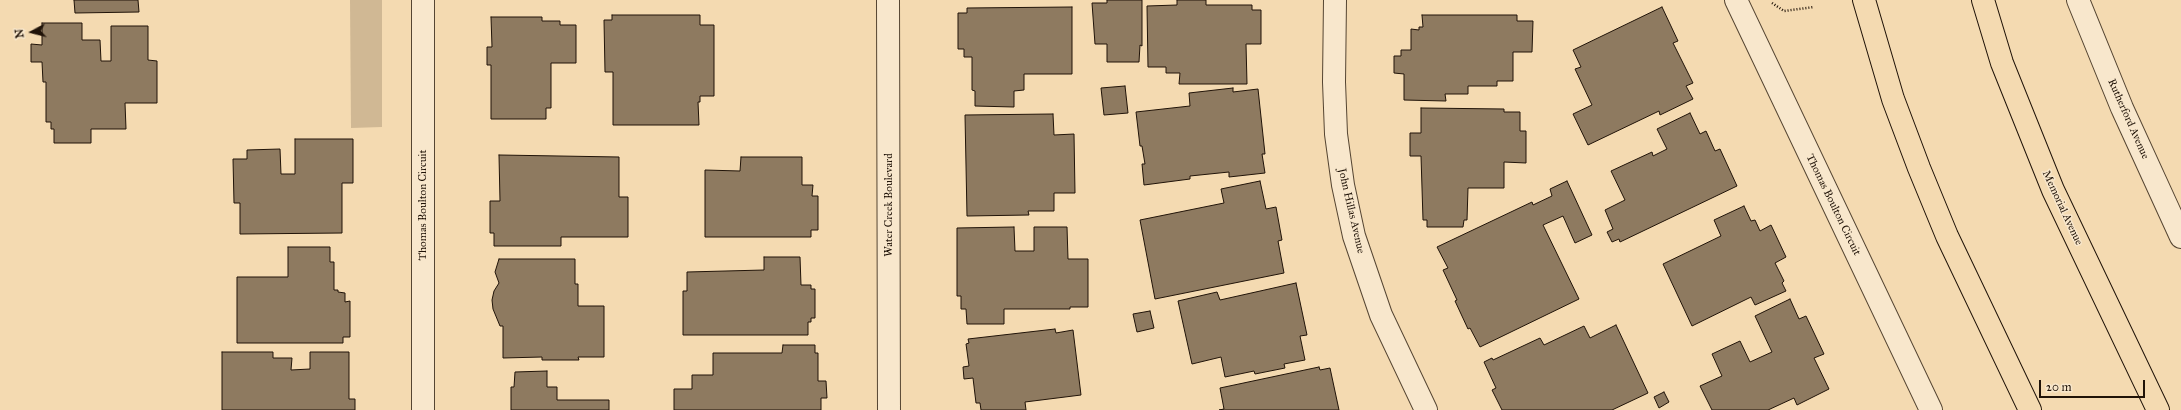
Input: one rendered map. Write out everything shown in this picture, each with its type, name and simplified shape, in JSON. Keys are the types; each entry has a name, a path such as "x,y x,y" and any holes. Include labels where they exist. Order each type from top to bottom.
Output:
{"main road":[{"path":"1864,0 1893,99 1919,168 1947,236 2030,410"},
{"name":"Memorial Avenue","path":"1983,0 2002,63 2053,190 2158,410"}],"street":[{"name":"Thomas Boulton Circuit","path":"423,0 423,410"},
{"name":"Water Creek Boulevard","path":"888,0 889,410"},
{"name":"John Hillas Avenue","path":"1334,0 1334,82 1336,134 1343,186 1354,236 1381,314 1426,410"},
{"name":"Thomas Boulton Circuit","path":"1736,0 1931,410"},
{"name":"Rutherford Avenue","path":"2078,0 2122,108 2181,237"}],"path":[{"path":"1770,0 1784,11 1814,7"}],"shaded area":[{"path":"350,0 382,0 382,127 351,128"}],"building":[{"path":"74,0 138,0 139,12 75,13"},
{"path":"1107,0 1142,0 1142,46 1140,45 1139,62 1107,62 1107,44 1095,44 1092,3 1107,3"},
{"path":"1177,0 1206,0 1206,5 1252,5 1252,10 1261,10 1261,44 1246,44 1247,84 1179,84 1180,73 1166,73 1166,67 1148,67 1147,6 1177,5"},
{"path":"1072,7 1072,74 1024,74 1024,90 1014,91 1014,107 975,106 975,91 972,90 972,57 964,57 964,49 958,49 958,13 967,13 967,8"},
{"path":"1662,7 1678,41 1673,43 1693,83 1686,86 1693,99 1660,115 1659,111 1588,145 1573,114 1592,105 1575,69 1581,67 1573,50"},
{"path":"612,15 700,15 700,25 714,25 714,96 700,96 700,102 698,102 699,125 613,125 613,72 605,72 604,20 612,20"},
{"path":"1422,15 1517,15 1517,21 1533,21 1532,52 1513,52 1513,81 1497,81 1497,86 1468,86 1468,94 1445,94 1446,101 1404,100 1404,74 1394,73 1394,56 1401,56 1401,50 1411,50 1411,29 1419,30 1419,27 1423,27"},
{"path":"491,17 542,17 542,21 560,21 560,25 576,25 576,63 551,63 551,108 546,108 546,119 491,119 491,65 487,65 487,47 492,47"},
{"path":"42,23 82,23 82,40 100,40 101,61 111,61 111,26 148,26 148,60 157,61 157,103 125,103 126,129 91,129 91,143 54,143 54,129 51,129 51,122 46,122 46,82 43,82 42,62 31,62 31,44 42,45"},
{"path":"1125,86 1128,113 1104,115 1101,88"},
{"path":"1233,88 1233,92 1258,89 1265,154 1262,154 1265,173 1229,177 1229,172 1190,176 1190,179 1144,185 1142,164 1145,164 1142,146 1140,146 1136,112 1190,106 1189,93"},
{"path":"1421,108 1504,109 1504,112 1520,112 1520,131 1526,131 1526,163 1504,162 1504,188 1468,188 1467,220 1464,220 1463,227 1427,227 1427,220 1423,220 1421,156 1410,156 1410,133 1421,133"},
{"path":"1690,113 1700,134 1706,131 1715,151 1720,149 1737,186 1620,242 1619,239 1612,242 1607,232 1613,229 1605,210 1625,200 1611,171 1652,152 1653,156 1667,149 1657,129"},
{"path":"1053,114 1054,135 1074,134 1075,193 1054,193 1054,211 1028,211 1029,215 967,216 965,115"},
{"path":"295,139 353,139 353,183 342,183 342,233 240,234 240,203 234,203 233,159 247,159 247,150 280,149 281,174 295,174"},
{"path":"499,155 619,157 619,197 628,197 628,237 561,237 561,246 494,246 494,233 490,233 490,201 500,201"},
{"path":"741,157 802,157 802,185 813,185 812,196 818,196 818,230 811,230 811,237 705,237 705,170 740,171"},
{"path":"1260,181 1266,209 1276,207 1282,240 1278,241 1284,273 1155,299 1140,220 1224,203 1221,189"},
{"path":"1567,181 1592,235 1575,243 1563,216 1543,225 1579,299 1480,347 1470,328 1468,329 1455,301 1457,300 1443,270 1448,268 1437,247 1532,202 1533,205 1552,196 1550,189"},
{"path":"1744,206 1751,221 1755,220 1760,231 1771,225 1786,257 1775,263 1784,281 1782,283 1786,291 1755,305 1751,297 1692,326 1663,264 1721,236 1714,220"},
{"path":"1014,227 1015,251 1034,251 1034,227 1067,227 1068,259 1088,259 1088,307 1070,307 1070,309 1004,309 1004,324 967,324 966,309 961,309 961,296 957,296 957,228"},
{"path":"288,247 330,247 330,262 334,262 334,290 345,293 345,302 350,301 350,337 343,337 343,343 237,343 237,277 288,277"},
{"path":"764,257 800,257 801,285 811,285 811,289 815,289 815,318 811,318 811,322 808,322 808,335 683,335 683,291 687,291 687,272 764,270"},
{"path":"499,259 575,259 575,284 578,284 578,306 604,306 604,357 578,357 579,360 542,360 542,357 503,358 503,326 500,326 493,309 492,300 494,291 499,283 495,272"},
{"path":"1296,283 1307,335 1300,336 1305,360 1284,364 1285,368 1255,374 1254,371 1225,377 1221,357 1192,364 1178,301 1217,292 1220,300"},
{"path":"1790,299 1799,319 1806,316 1824,354 1814,358 1829,389 1797,405 1794,398 1768,410 1712,410 1700,386 1722,376 1712,354 1740,341 1750,362 1772,352 1755,316"},
{"path":"1150,311 1154,328 1137,332 1133,314"},
{"path":"1616,325 1648,393 1612,410 1502,410 1492,390 1496,388 1484,362 1492,358 1493,360 1540,338 1544,345 1584,326 1590,338"},
{"path":"1055,329 1056,333 1073,330 1081,395 1025,402 1026,410 981,410 980,403 976,403 973,378 964,379 963,367 969,366 966,344 969,343 968,339"},
{"path":"783,345 815,345 815,353 818,353 818,381 826,381 827,398 821,398 821,410 674,410 674,389 692,389 692,375 713,375 713,353 782,353"},
{"path":"222,352 273,352 273,358 292,358 291,370 310,369 310,352 349,352 349,399 355,399 355,410 222,410"},
{"path":"1319,367 1320,370 1330,368 1339,410 1219,410 1224,409 1220,388"},
{"path":"547,371 547,387 557,387 557,400 609,400 609,410 511,410 511,387 514,387 515,372"},
{"path":"1664,392 1669,402 1659,408 1654,397"}]}
